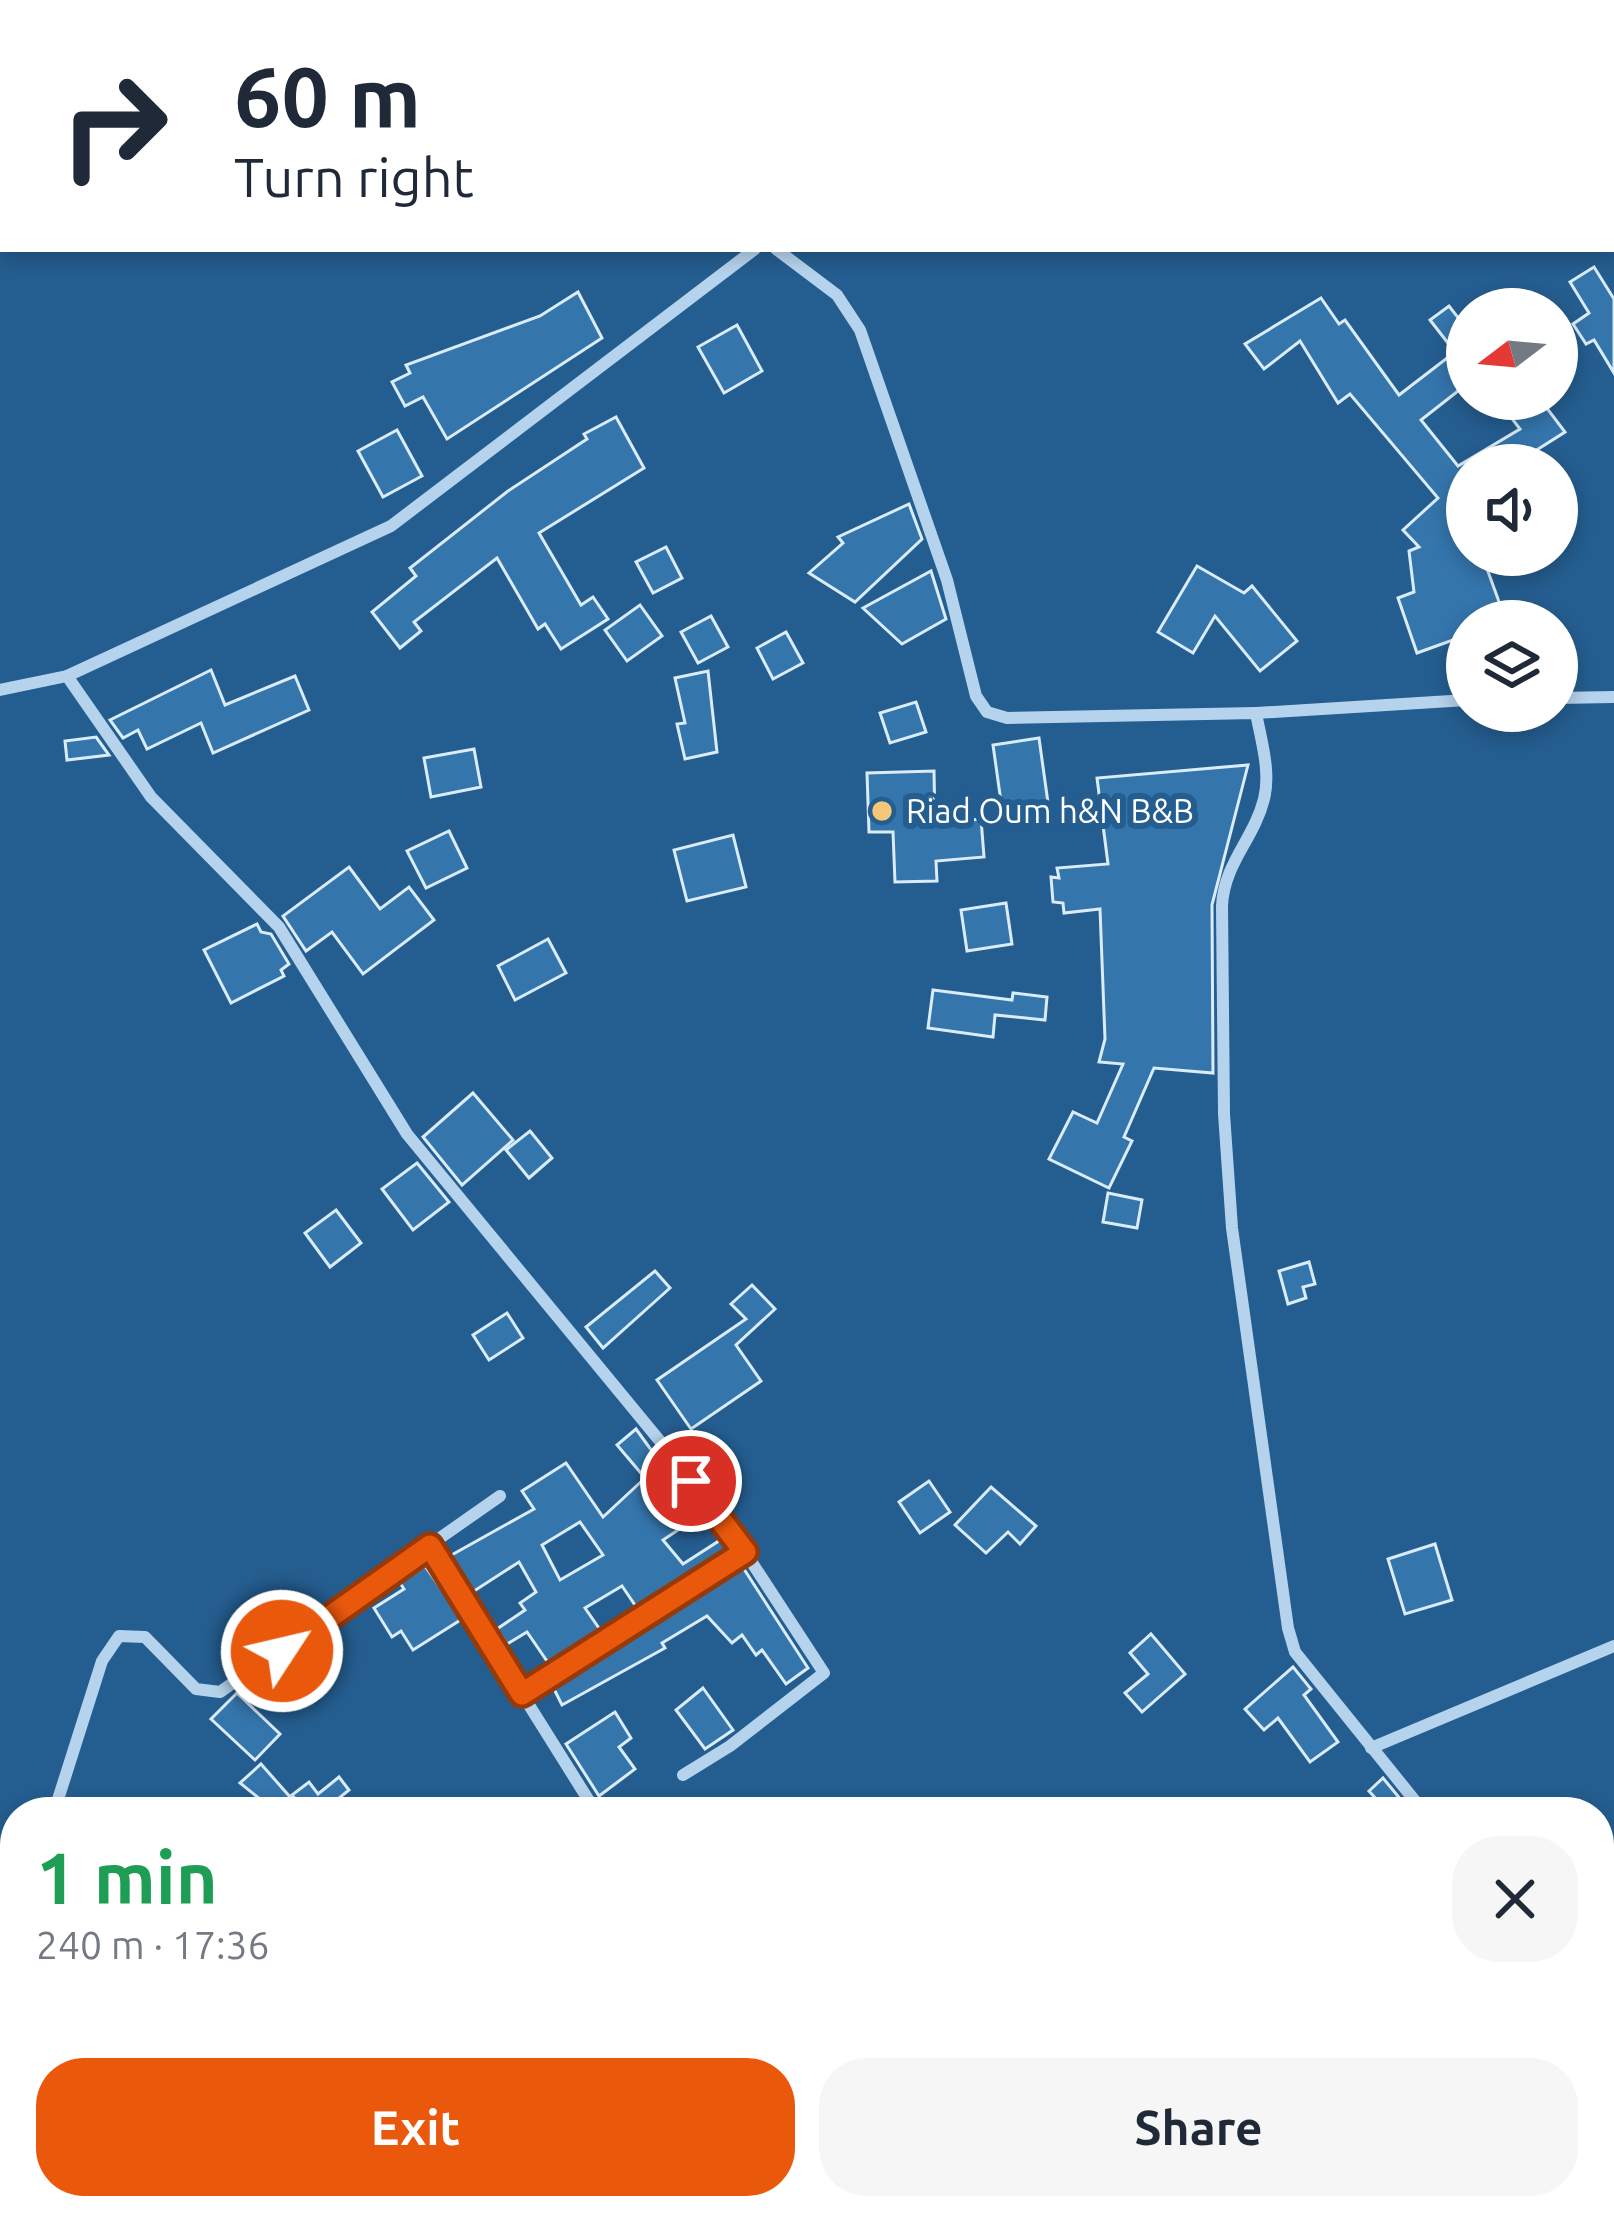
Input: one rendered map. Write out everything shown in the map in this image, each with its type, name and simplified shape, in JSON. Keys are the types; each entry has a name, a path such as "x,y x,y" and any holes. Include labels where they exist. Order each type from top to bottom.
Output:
{"street":[{"path":"0,690 68,676 391,526 751,252"},
{"path":"780,252 837,295 860,330 946,580 976,696 987,712 1006,718 1256,713 1446,701"},
{"path":"68,676 151,797 279,927 407,1134 745,1552 824,1673 730,1746 683,1774"},
{"path":"1578,698 1614,697"},
{"path":"1256,713 1265,770 1264,800 1224,879 1222,906 1224,1114 1244,1346 1292,1640 1412,1797"},
{"path":"59,1797 102,1661 119,1636 145,1637 196,1689 220,1692 500,1496"},
{"path":"430,1546 587,1797"},
{"path":"522,1694 745,1552"},
{"path":"1371,1748 1614,1646"}],"building":[{"path":"1594,267 1614,299 1614,373 1594,340 1586,344 1578,332 1578,321 1589,313 1578,288 1570,282"},
{"path":"578,292 602,338 447,439 423,397 405,406 392,382 410,373 406,365 540,316"},
{"path":"1321,298 1339,324 1345,320 1399,395 1446,359 1446,400 1421,420 1446,451 1446,576 1490,576 1498,600 1446,600 1446,643 1417,653 1398,598 1414,592 1409,551 1419,547 1403,530 1438,498 1350,394 1338,403 1300,341 1264,369 1245,344"},
{"path":"1446,308 1446,340 1430,320"},
{"path":"737,325 762,371 724,393 698,347"},
{"path":"616,417 644,468 539,533 581,605 593,597 608,619 561,649 545,624 538,629 497,558 414,622 421,631 400,648 372,612 416,576 410,568 508,491 587,439 584,434"},
{"path":"1513,420 1556,420 1565,432 1546,444 1495,444 1520,429"},
{"path":"397,430 422,476 383,497 358,451"},
{"path":"909,504 922,539 855,602 809,573 843,543 838,537"},
{"path":"666,547 682,578 653,593 636,562"},
{"path":"1197,566 1244,593 1252,586 1297,641 1260,671 1215,616 1193,653 1158,632"},
{"path":"931,571 946,619 902,644 863,608"},
{"path":"640,605 662,636 627,661 605,630"},
{"path":"711,616 728,647 698,663 681,632"},
{"path":"786,632 803,663 773,679 757,648"},
{"path":"211,670 225,705 295,676 309,710 213,753 201,723 147,749 138,730 123,738 110,720"},
{"path":"708,671 717,752 685,759 677,724 685,723 675,678"},
{"path":"916,702 926,732 890,743 880,713"},
{"path":"96,737 109,755 67,760 65,741"},
{"path":"1039,738 1049,810 1003,816 993,745"},
{"path":"474,749 481,787 431,797 424,758"},
{"path":"1248,765 1212,905 1213,1073 1154,1068 1124,1137 1132,1141 1109,1188 1049,1159 1073,1112 1097,1123 1123,1064 1099,1062 1105,1039 1100,909 1064,913 1063,903 1053,902 1051,877 1059,878 1057,868 1108,864 1097,778"},
{"path":"934,771 935,824 981,819 984,857 936,861 937,881 895,882 893,832 869,832 867,773"},
{"path":"449,831 467,868 426,888 407,851"},
{"path":"733,835 746,887 687,901 674,850"},
{"path":"349,867 380,909 409,887 434,920 363,974 332,932 306,951 283,916"},
{"path":"1006,903 1012,944 967,951 961,910"},
{"path":"257,924 261,932 271,934 289,964 281,970 284,976 231,1003 204,950"},
{"path":"548,939 566,973 515,1000 498,966"},
{"path":"933,990 1012,1000 1013,993 1047,997 1045,1020 995,1015 993,1037 928,1028"},
{"path":"473,1093 513,1140 462,1185 423,1137"},
{"path":"530,1131 552,1158 529,1178 506,1150"},
{"path":"417,1163 449,1202 413,1230 382,1189"},
{"path":"1108,1193 1142,1200 1137,1228 1103,1222"},
{"path":"336,1210 361,1243 330,1267 305,1233"},
{"path":"1309,1262 1315,1284 1303,1287 1306,1298 1288,1304 1279,1271"},
{"path":"655,1271 670,1288 603,1348 586,1327"},
{"path":"752,1285 775,1309 736,1345 761,1381 691,1429 657,1380 746,1319 731,1304"},
{"path":"507,1313 523,1338 489,1360 473,1335"},
{"path":"636,1429 699,1516 663,1540 683,1564 722,1539 728,1550 637,1608 622,1586 585,1608 601,1631 549,1664 527,1632 507,1644 497,1629 525,1610 520,1603 536,1592 519,1562 471,1593 448,1557 534,1509 522,1491 566,1463 603,1517 645,1478 617,1445","holes":["580,1522 603,1555 560,1580 542,1545"]},
{"path":"929,1481 950,1512 920,1533 899,1502"},
{"path":"991,1487 1036,1526 1020,1544 1008,1532 986,1553 955,1525"},
{"path":"1435,1544 1452,1600 1405,1614 1388,1559"},
{"path":"425,1566 462,1619 413,1650 401,1631 392,1637 374,1608 404,1589 400,1583"},
{"path":"742,1566 808,1668 786,1684 762,1650 756,1655 742,1635 732,1643 707,1616 662,1643 665,1648 562,1705 553,1687"},
{"path":"1151,1634 1185,1674 1142,1712 1125,1693 1148,1674 1130,1653"},
{"path":"1293,1667 1311,1689 1304,1695 1338,1742 1310,1762 1278,1718 1264,1730 1245,1709"},
{"path":"703,1688 733,1730 705,1749 676,1710"},
{"path":"237,1693 280,1734 255,1760 211,1719"},
{"path":"615,1712 631,1738 619,1747 635,1769 599,1796 566,1744"},
{"path":"261,1764 290,1797 257,1797 240,1783"},
{"path":"339,1777 349,1790 340,1797 292,1795 309,1782 318,1794"},
{"path":"1383,1778 1399,1797 1374,1797 1369,1791"}],"place":[{"name":"Riad Oum h&N B&B","path":"882,811"}],"route":[{"path":"282,1651 430,1546 522,1694 745,1552 691,1481"}]}
